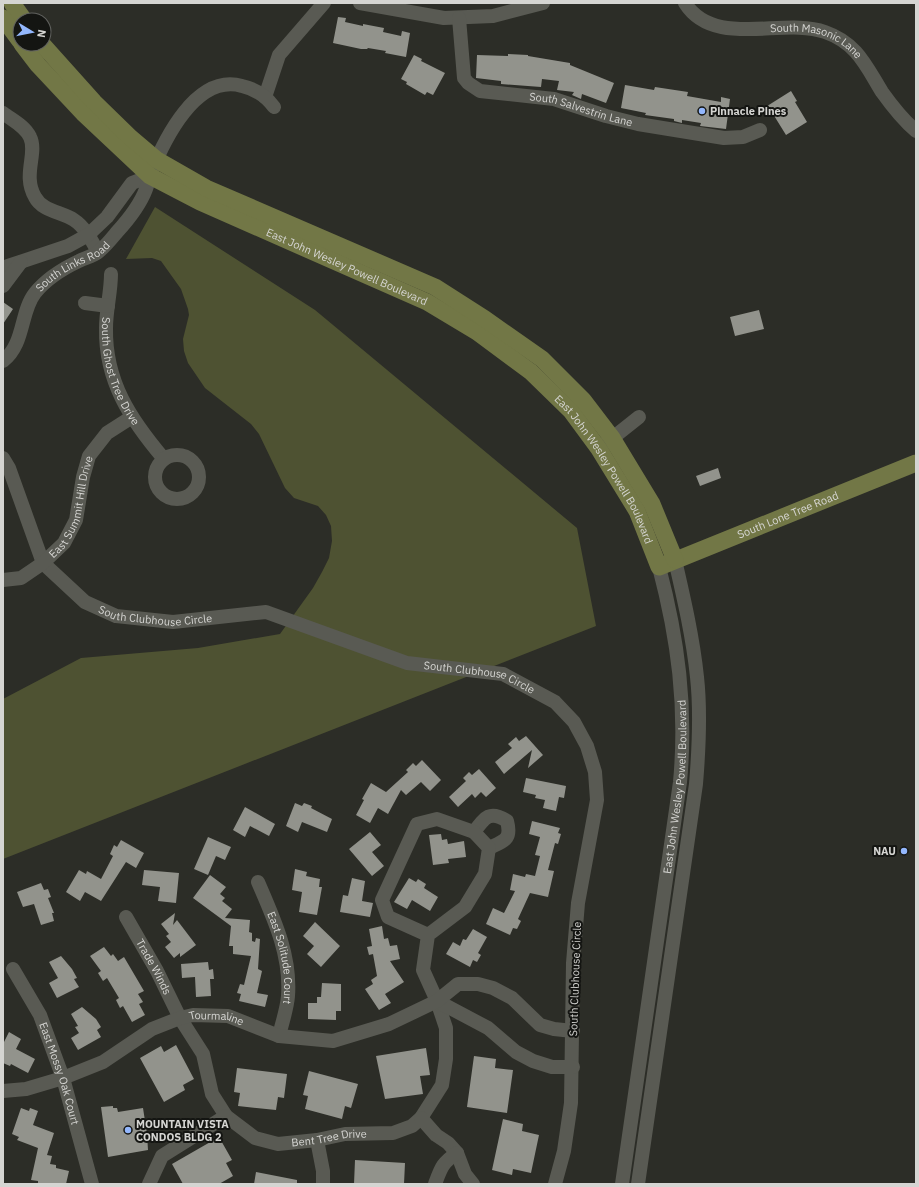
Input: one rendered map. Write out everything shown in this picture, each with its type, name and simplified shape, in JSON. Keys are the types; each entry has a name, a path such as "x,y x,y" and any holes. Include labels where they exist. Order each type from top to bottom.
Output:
{"main road":[{"path":"12,3 18,12"},
{"path":"3,18 12,30"},
{"name":"East John Wesley Powell Boulevard","path":"28,52 38,65 83,113 150,176 200,202 427,302 477,332 531,372 571,411 599,449 637,511 659,567"},
{"name":"East John Wesley Powell Boulevard","path":"49,52 94,102 131,138 157,160 206,188 441,291 486,319 542,359 583,400 612,438 652,504 675,560"},
{"name":"South Lone Tree Road","path":"659,567 916,463"}],"street":[{"name":"South Links Road","path":"3,360 8,356 8,344 20,336 34,294 48,280 65,267 98,252 118,232 134,211 146,190 157,160 176,125 194,100 207,90 219,85 232,84 254,90 270,102 279,55 306,26 324,3"},
{"path":"360,3 422,16 459,18 493,16 543,3"},
{"name":"South Masonic Lane","path":"685,3 698,16 720,27 734,29 813,28 836,37 862,57 896,111 916,131"},
{"name":"South Salvestrin Lane","path":"459,18 462,71 464,78 468,83 480,91 554,99 622,121 724,138 743,137 752,135 760,130"},
{"path":"3,113 24,128 31,138 33,147 29,173 30,186 35,199 52,211 76,221 88,235 98,252"},
{"name":"South Links Road","path":"3,270 21,262 68,246 88,235 107,217 132,183 150,176"},
{"path":"3,286 21,262"},
{"name":"South Ghost Tree Drive","path":"111,274 106,330 109,365 118,392 138,428 164,459"},
{"path":"85,303 108,306"},
{"name":"East Summit Hill Drive","path":"3,580 21,578 44,563 64,543 74,528 85,466 89,456 107,432 132,417"},
{"path":"599,449 639,417"},
{"name":"South Clubhouse Circle","path":"3,458 9,468 44,563 85,602 116,616 173,622 266,612 407,663 503,674 555,702 574,722 587,746 595,772 597,800 578,903 573,963 573,1067 570,1110 564,1151 555,1184"},
{"name":"East John Wesley Powell Boulevard","path":"638,1184 696,784 699,751 697,677 685,604 675,560"},
{"name":"East John Wesley Powell Boulevard","path":"622,1184 680,782 683,750 681,678 670,608 659,567"},
{"path":"474,832 482,821 489,816 498,815 507,821 510,831 505,841 489,848"},
{"path":"437,819 474,832 489,848 485,874 465,907 428,935 388,917 382,900 417,824 437,819"},
{"name":"East Solitude Court","path":"258,882 280,932 288,969 288,998 279,1036"},
{"name":"Trade Winds","path":"126,917 157,971 180,1018"},
{"name":"Bent Tree Drive","path":"180,1018 203,1054 212,1094 226,1116 255,1138 278,1144 317,1140 345,1134 393,1133 412,1126 421,1118 442,1085 445,1066 446,1028 437,1001 423,970 428,935"},
{"name":"East Mossy Oak Court","path":"13,969 40,1015 63,1078 92,1184"},
{"name":"Tourmaline","path":"3,1091 26,1089 63,1078 103,1062 152,1029 180,1018 193,1015 228,1016 279,1036 333,1041 390,1024 437,1001 458,984 478,984 493,988 512,998 540,1024 554,1029 573,1031"},
{"path":"437,1001 488,1028 516,1052 533,1061 552,1067 573,1067"},
{"path":"149,1184 162,1156 226,1116"},
{"path":"421,1118 436,1135 448,1143 456,1153 465,1174 473,1184"},
{"path":"317,1140 323,1171 323,1184"},
{"path":"435,1184 440,1170 446,1161 456,1153"}],"green space":[{"path":"155,207 315,310 577,528 596,626 3,859 3,699 81,658 198,648 280,634 313,588 329,558 332,541 331,526 326,515 318,506 294,498 285,488 259,434 251,424 205,388 188,363 184,351 183,339 189,315 181,289 161,261 152,258 126,259"}],"building":[{"path":"338,17 346,18 345,22 363,26 363,24 384,28 383,32 401,36 402,31 410,33 406,57 385,53 386,51 368,48 361,49 333,43"},
{"path":"508,54 528,55 570,63 570,65 614,83 606,103 582,94 581,99 572,95 574,92 557,90 559,81 542,79 541,87 501,84 501,81 476,78 477,55 508,56"},
{"path":"414,55 422,59 421,61 445,73 433,95 427,92 425,95 406,84 407,82 401,79"},
{"path":"625,85 654,90 655,87 688,92 687,96 721,102 721,97 730,99 726,129 700,126 701,123 682,120 682,123 674,121 674,119 645,115 646,113 621,108"},
{"name":"Pinnacle Pines","path":"791,91 797,101 795,102 807,122 786,135 773,114 769,116 764,108"},
{"path":"3,302 13,309 3,324"},
{"path":"759,310 764,329 735,336 730,317"},
{"path":"718,468 721,478 700,486 696,476"},
{"path":"526,736 543,755 528,768 532,750 504,774 495,762 512,748 508,744 516,737 519,741"},
{"path":"422,760 441,780 430,791 421,782 406,795 401,790 388,814 378,808 370,823 356,815 364,800 362,799 371,783 386,792 408,772 406,770 413,763 416,766"},
{"path":"479,769 496,788 486,797 481,792 475,798 472,794 458,807 449,797 466,781 463,778 469,772 472,775"},
{"path":"526,778 566,786 564,798 559,797 556,811 543,808 545,800 535,798 536,795 523,792"},
{"path":"295,803 302,806 304,803 312,806 311,808 332,819 327,832 302,822 298,832 286,826"},
{"path":"245,807 275,824 269,836 250,826 245,837 233,830"},
{"path":"532,821 560,828 558,833 561,834 558,844 555,843 548,870 554,871 548,897 530,893 518,919 521,921 517,929 513,928 510,935 486,924 493,908 504,913 515,891 510,890 513,874 525,877 526,874 535,876 540,856 535,855 540,837 529,834"},
{"path":"370,832 381,845 372,852 384,866 372,876 349,849"},
{"path":"441,834 442,840 447,839 448,844 464,841 466,857 448,859 449,863 433,865 429,835"},
{"path":"208,837 231,847 225,860 216,856 208,875 194,869"},
{"path":"121,840 144,853 136,868 126,862 101,901 85,892 80,901 66,892 79,870 86,874 87,871 101,879 113,856 110,854 114,845 117,847"},
{"path":"295,869 307,872 306,876 320,879 319,887 322,887 317,915 299,912 302,892 292,890"},
{"path":"144,870 179,873 176,903 158,901 160,887 142,885"},
{"path":"210,875 226,887 220,894 225,898 222,901 232,909 225,918 250,920 249,932 252,933 252,941 255,942 256,938 260,939 258,969 262,971 257,993 268,995 265,1007 239,1001 241,994 237,993 240,984 244,985 251,956 233,954 233,946 229,946 231,926 193,898"},
{"path":"352,878 365,881 362,901 373,903 370,917 340,912 343,895 348,896"},
{"path":"409,878 416,882 418,879 426,884 424,888 438,897 430,911 412,900 407,909 394,902"},
{"path":"41,883 44,890 48,889 51,897 48,898 54,913 52,913 54,921 41,925 34,904 23,907 17,892"},
{"path":"175,913 173,925 177,920 196,945 180,957 180,953 174,958 165,947 171,942 166,936 169,934 161,924"},
{"path":"315,922 340,946 321,967 307,954 314,946 303,936"},
{"path":"382,926 384,939 388,938 390,946 397,945 400,959 390,961 404,982 385,994 391,1003 379,1010 365,989 373,984 371,980 377,976 373,954 369,955 367,947 372,946 369,929"},
{"path":"473,929 487,937 478,953 481,955 477,962 473,960 470,967 446,954 453,942 460,946 463,939 466,940"},
{"path":"104,947 111,956 113,954 118,961 124,957 144,991 138,994 143,1002 139,1004 145,1015 132,1022 123,1006 120,1008 116,1000 119,998 107,978 103,981 98,973 101,971 90,956"},
{"path":"61,956 72,969 77,978 74,979 79,987 57,998 49,983 58,978 49,962"},
{"path":"208,962 209,970 213,969 214,979 210,979 211,996 196,997 195,977 182,978 181,964"},
{"path":"322,983 341,984 341,1011 336,1011 336,1020 308,1019 308,1003 317,1003 317,997 321,997"},
{"path":"82,1007 96,1019 101,1027 97,1030 101,1037 78,1050 71,1038 79,1033 75,1027 78,1026 71,1014"},
{"path":"9,1032 21,1039 16,1049 35,1059 28,1073 11,1064 10,1066 3,1063 3,1044"},
{"path":"176,1045 194,1079 183,1085 185,1090 164,1102 140,1058 161,1046 164,1052"},
{"path":"426,1048 430,1075 420,1076 423,1094 385,1099 376,1056"},
{"path":"474,1056 496,1059 495,1068 513,1070 507,1113 467,1107"},
{"path":"237,1068 287,1074 284,1098 278,1097 276,1110 238,1106 240,1093 234,1092"},
{"path":"309,1071 358,1084 351,1108 345,1106 342,1119 305,1109 308,1096 303,1095"},
{"name":"MOUNTAIN VISTA CONDOS BLDG 2","path":"113,1106 113,1108 117,1108 118,1112 143,1108 148,1150 108,1157 101,1107"},
{"path":"21,1108 29,1111 30,1108 38,1111 33,1125 54,1133 47,1155 52,1156 50,1164 56,1165 56,1168 69,1171 66,1184 38,1184 38,1181 31,1180 38,1148 17,1140 19,1137 12,1134"},
{"path":"503,1119 523,1124 522,1131 539,1135 531,1173 513,1169 512,1175 492,1170"},
{"path":"219,1137 232,1160 226,1163 233,1176 219,1184 183,1184 172,1164"},
{"path":"355,1160 405,1163 404,1184 354,1184"},
{"path":"256,1172 297,1180 297,1184 254,1184"}],"place":[{"name":"Pinnacle Pines","path":"702,111"},
{"name":"NAU","path":"904,851"},
{"name":"MOUNTAIN VISTA CONDOS BLDG 2","path":"128,1130"}]}
